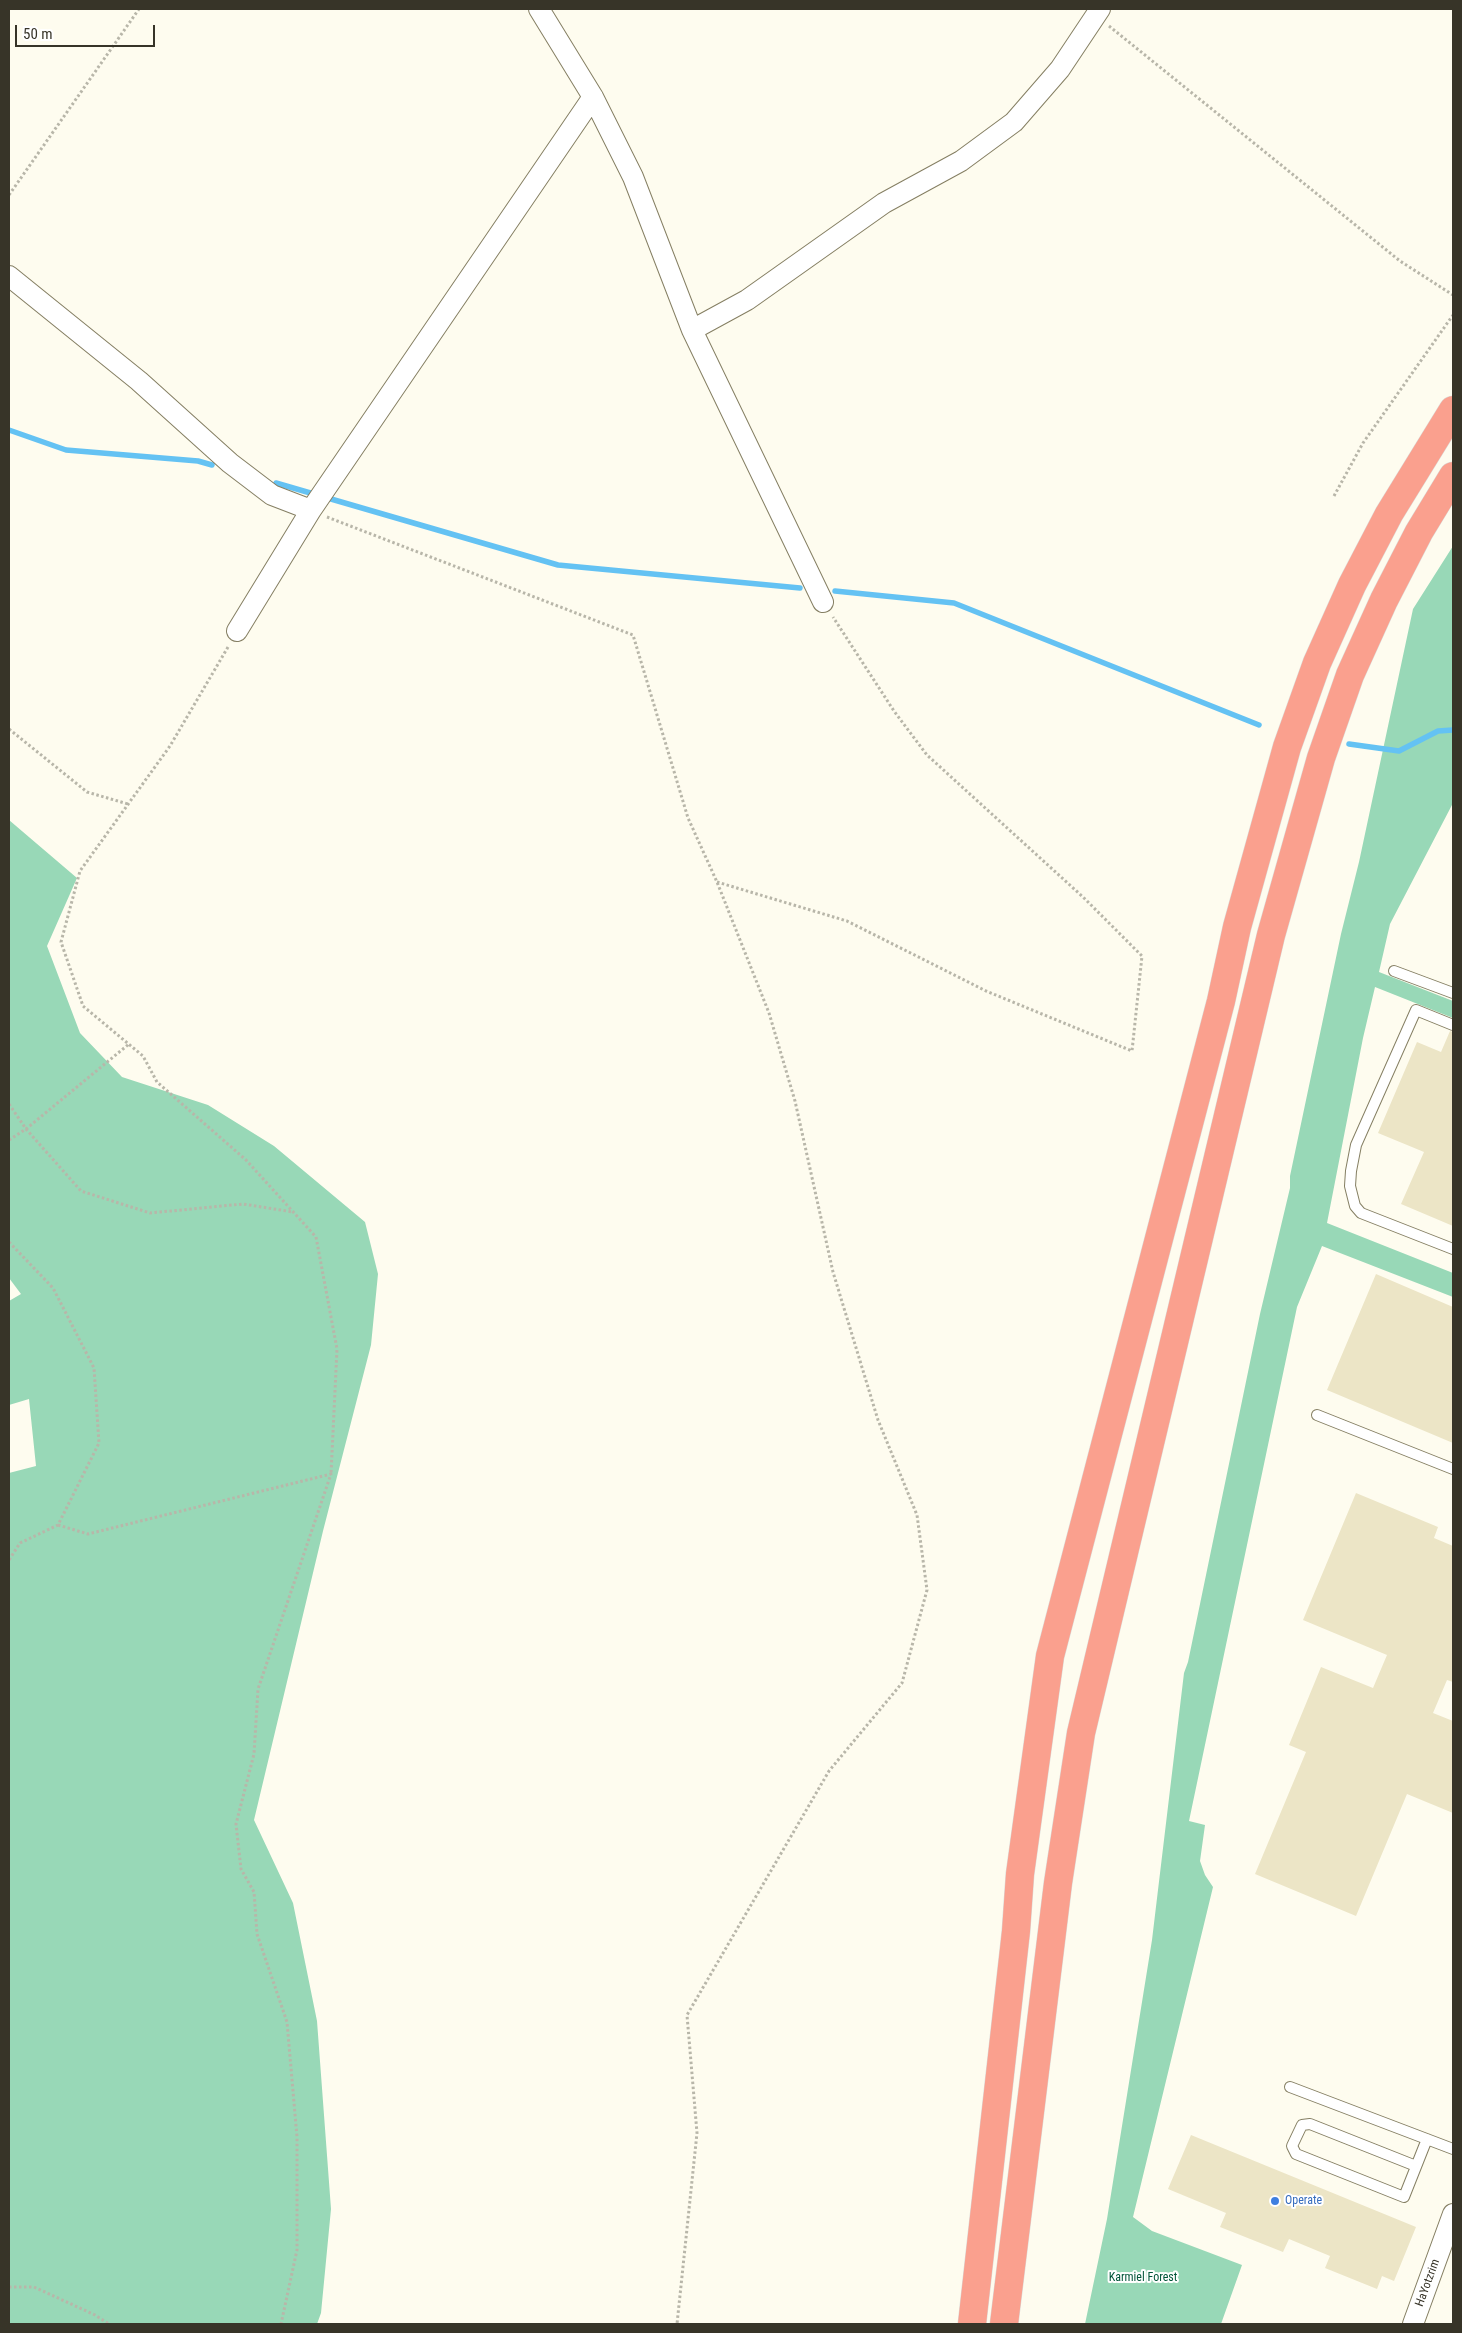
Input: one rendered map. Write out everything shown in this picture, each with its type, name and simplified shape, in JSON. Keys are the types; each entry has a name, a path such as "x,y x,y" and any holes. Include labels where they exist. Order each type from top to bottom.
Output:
{"highway":[{"path":"972,2324 1015,1940 1020,1874 1050,1656 1221,1001 1237,927 1287,747 1318,662 1352,585 1389,514 1453,410"},
{"path":"1004,2324 1058,1883 1081,1732 1271,935 1321,758 1350,676 1384,600 1420,532 1453,476"}],"street":[{"path":"539,9 593,97 633,177 692,330 824,602"},
{"path":"692,330 747,300 884,203 960,161 1014,122 1060,69 1098,12"},
{"path":"237,632 312,508 593,97"},
{"path":"9,276 139,381 230,463 272,495 312,508"},
{"name":"HaYotzrim","path":"1412,2324 1453,2214"}],"lane":[{"path":"1394,971 1453,993"},
{"path":"1453,1026 1416,1010 1356,1145 1350,1186 1355,1206 1361,1213 1453,1249"},
{"path":"1317,1415 1453,1469"},
{"path":"1290,2087 1453,2149"},
{"path":"1416,2166 1310,2124 1302,2125 1292,2146 1296,2154 1404,2197 1427,2139"}],"path":[{"path":"9,195 139,9"},
{"path":"1098,12 1400,261 1453,294"},
{"path":"1334,496 1363,443 1453,315"},
{"path":"312,508 633,635 688,818 717,882 770,1013 795,1100 833,1272 878,1420 917,1515 927,1590 902,1683 829,1771 687,2014 697,2133 677,2324"},
{"path":"717,882 846,921 986,991 1132,1051 1142,956 1083,896 927,755 894,711 824,602"},
{"path":"237,632 170,746 80,871 61,942 83,1006 144,1056 157,1082 246,1160 316,1237 337,1349 331,1474 258,1689 254,1754 236,1824 241,1869 254,1892 257,1934 287,2022 297,2137 297,2250 281,2324"},
{"path":"9,729 87,792 128,804"},
{"path":"9,1140 26,1129 129,1044"},
{"path":"9,1104 26,1129 81,1191 150,1213 243,1204 294,1212"},
{"path":"9,1242 53,1288 94,1368 99,1443 58,1525 20,1543 9,1560"},
{"path":"58,1525 88,1534 331,1474"},
{"path":"9,2287 34,2287 95,2315 109,2324"}],"green space":[{"name":"Karmiel Forest","path":"1453,546 1453,803 1390,924 1379,972 1453,1001 1453,1018 1375,987 1363,1038 1327,1223 1453,1273 1453,1297 1322,1246 1297,1307 1189,1821 1205,1825 1200,1861 1205,1875 1213,1887 1133,2217 1152,2231 1242,2265 1221,2324 1085,2324 1107,2219 1152,1940 1184,1673 1188,1662 1260,1314 1290,1188 1290,1176 1341,934 1359,862 1413,609"},
{"path":"9,820 77,878 47,946 80,1033 122,1077 208,1105 274,1146 365,1222 378,1274 371,1345 323,1531 254,1820 293,1903 317,2021 331,2209 321,2313 317,2324 9,2324 9,1473 36,1466 29,1399 9,1405 9,1301 21,1294 9,1278"}],"building":[{"path":"1450,1031 1453,1032 1453,1226 1401,1204 1424,1152 1378,1133 1417,1042 1441,1052"},
{"path":"1376,1274 1453,1307 1453,1443 1327,1390"},
{"path":"1356,1493 1438,1527 1434,1538 1453,1546 1453,1682 1447,1680 1433,1713 1453,1721 1453,1813 1407,1794 1356,1916 1255,1874 1306,1752 1289,1745 1321,1667 1373,1688 1387,1655 1303,1620"},
{"name":"Operate","path":"1191,2135 1416,2227 1394,2281 1382,2276 1377,2289 1325,2268 1330,2256 1289,2239 1283,2252 1220,2227 1226,2213 1168,2189"}],"waterway":[{"path":"9,430 66,450 198,461 212,465"},
{"path":"276,483 558,565 800,588"},
{"path":"835,591 954,603 1259,725"},
{"path":"1349,744 1399,751 1438,731 1453,730"}],"place":[{"name":"Operate","path":"1275,2201"}]}
